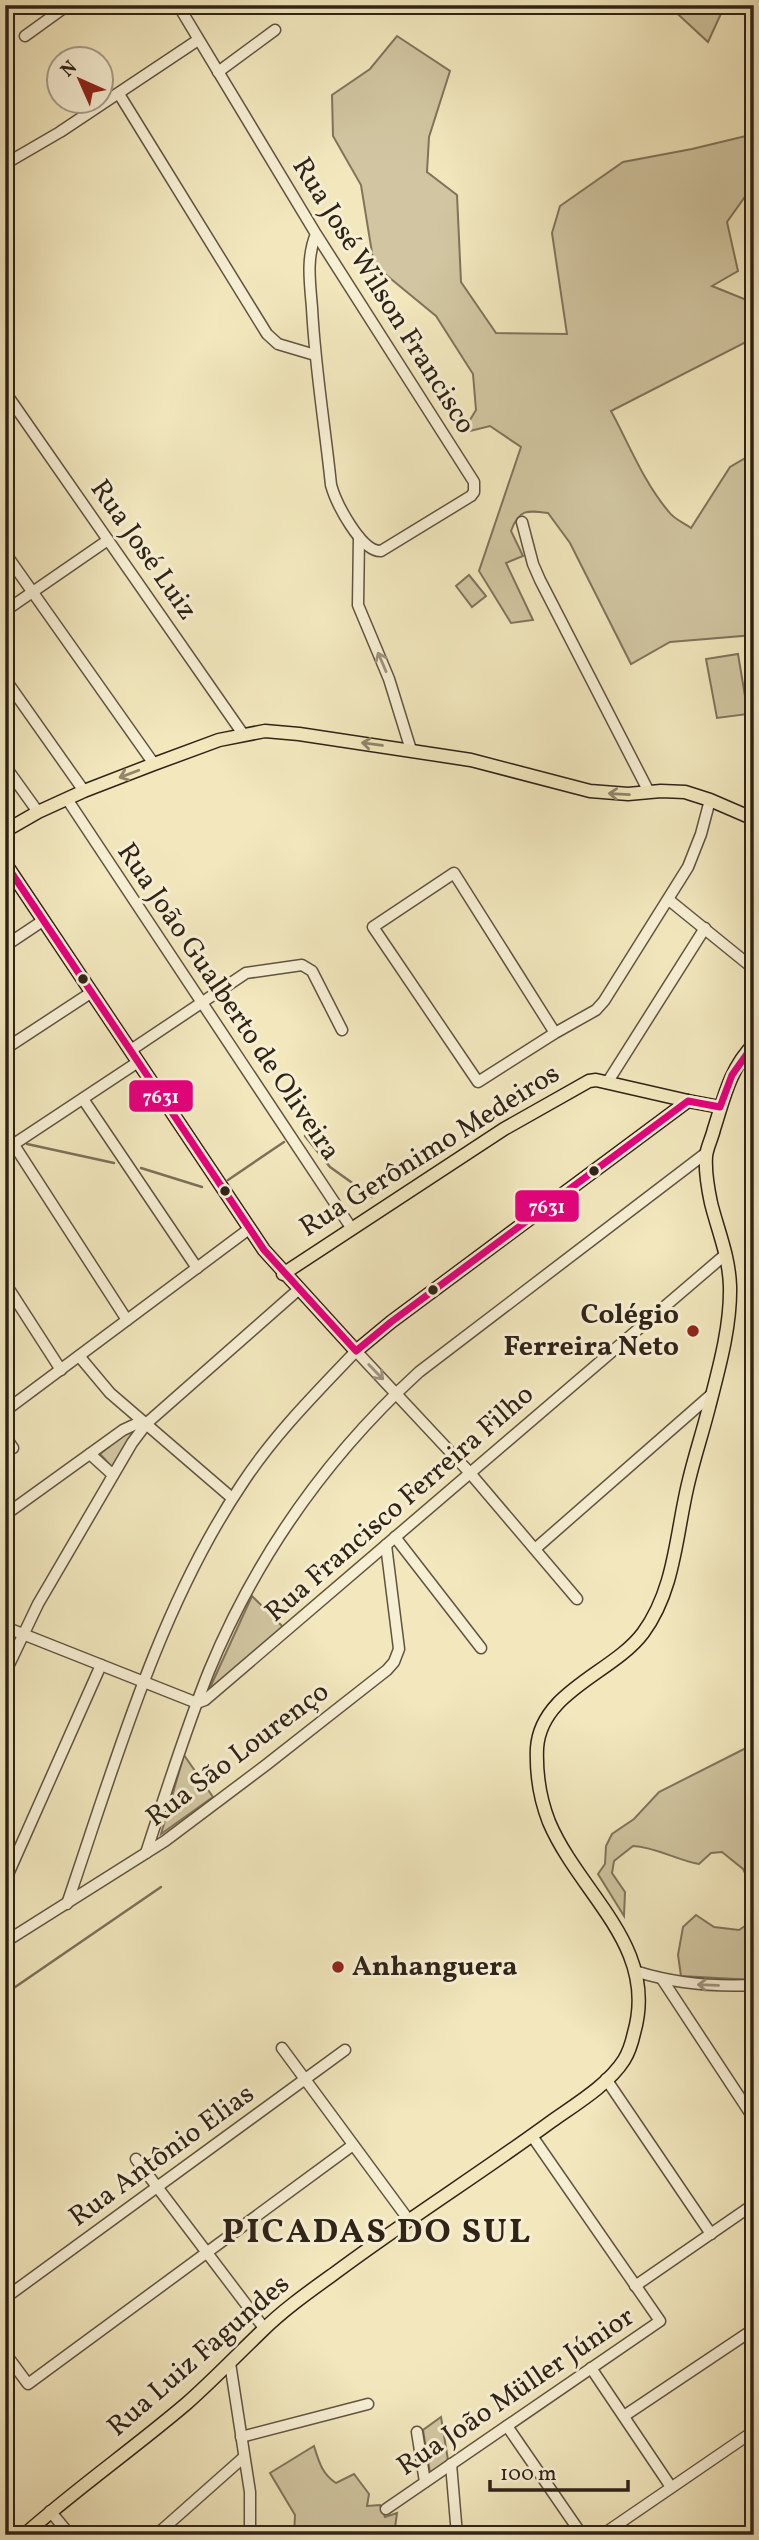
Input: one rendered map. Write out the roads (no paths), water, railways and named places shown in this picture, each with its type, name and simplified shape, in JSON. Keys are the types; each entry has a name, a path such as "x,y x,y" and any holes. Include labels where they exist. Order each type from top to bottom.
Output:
{"main road":[{"path":"5,831 84,791 154,764 219,740 243,734 275,731 471,760 580,789 619,794 685,792 754,819"},
{"path":"5,863 249,1229 283,1274 356,1351 391,1322 688,1101"},
{"name":"Rua Luiz Fagundes","path":"24,2535 50,2511 181,2408 264,2328 408,2219 532,2136 606,2079 625,2059 639,2016 638,1972 627,1945 562,1847 548,1819 538,1777 538,1738 541,1729 560,1702 572,1690 617,1659 640,1637 654,1615 668,1581 688,1484 726,1334 729,1302 726,1254 711,1202 706,1153 732,1075 754,1044"},
{"name":"Rua Gerônimo Medeiros","path":"283,1274 504,1129 580,1084 596,1080 720,1107"}],"street":[{"path":"25,36 68,5"},
{"name":"Rua José Wilson Francisco","path":"178,5 316,234 475,487 471,496 389,548 375,552 359,537"},
{"path":"218,72 275,30"},
{"path":"5,164 119,94 198,40"},
{"path":"119,94 267,334 278,344 314,355"},
{"path":"316,234 310,260 314,355 331,485 337,502 359,537 358,605 389,679 411,750"},
{"name":"Rua José Luiz","path":"5,392 243,734"},
{"path":"522,522 540,580 649,792"},
{"path":"5,611 108,540"},
{"path":"5,553 154,764"},
{"path":"5,679 84,791"},
{"path":"5,766 38,812"},
{"name":"Rua João Gualberto de Oliveira","path":"67,799 200,1004 352,1229"},
{"path":"555,1033 454,873 373,926 478,1082 596,1010 604,1001 669,900 695,851 710,800"},
{"path":"669,900 754,969"},
{"path":"5,946 44,920"},
{"path":"607,1083 705,928"},
{"path":"10,1147 83,1099 200,1004 246,973 302,965 312,971 342,1030"},
{"path":"5,1049 92,992"},
{"path":"83,1099 197,1268"},
{"path":"5,1131 10,1147 127,1320"},
{"path":"146,1853 197,1703 236,1614 294,1513 322,1474 396,1393 437,1358 706,1153"},
{"path":"5,1411 249,1229"},
{"name":"Rua Francisco Ferreira Filho","path":"197,1703 212,1696 726,1254"},
{"path":"5,1283 61,1370"},
{"path":"5,1673 22,1634 132,1443 148,1423 298,1290"},
{"path":"66,1904 144,1683 181,1595 232,1498 276,1437 356,1351 470,1473 577,1600"},
{"path":"79,1356 110,1393 232,1498"},
{"path":"535,1549 712,1394"},
{"path":"5,1515 130,1426 148,1423"},
{"path":"5,1436 13,1448"},
{"path":"90,1454 113,1475"},
{"path":"395,1537 481,1648"},
{"name":"Rua São Lourenço","path":"5,1942 146,1853 257,1772 387,1670 394,1662 399,1649 386,1545"},
{"path":"5,1627 197,1703"},
{"path":"5,1881 102,1665"},
{"path":"638,1972 698,1985 754,1985"},
{"path":"662,1979 754,2119"},
{"path":"282,2048 408,2219"},
{"name":"Rua Antônio Elias","path":"5,2298 345,2050"},
{"path":"606,2079 711,2234"},
{"name":"Rua João Müller Júnior","path":"386,2509 660,2321 532,2136"},
{"path":"5,2353 28,2384 354,2145"},
{"path":"136,2160 264,2328"},
{"path":"635,2286 754,2204"},
{"path":"624,2416 754,2329"},
{"path":"230,2363 251,2511 250,2535"},
{"path":"591,2368 671,2487"},
{"path":"241,2437 368,2404"},
{"path":"507,2426 582,2535"},
{"path":"602,2535 754,2431"},
{"path":"416,2432 425,2482"},
{"path":"156,2535 244,2457"},
{"path":"451,2464 457,2535"},
{"path":"50,2511 70,2535"}],"waterway":[{"path":"305,1136 330,1167 372,1197"},
{"path":"228,1180 284,1142"},
{"path":"27,1144 114,1163"},
{"path":"141,1168 202,1187"},
{"path":"5,1994 161,1887"}],"place":[{"name":"Colégio Ferreira Neto","path":"693,1331"},
{"name":"Anhanguera","path":"338,1967"}],"district":[{"name":"PICADAS DO SUL","path":"377,2233"}]}
